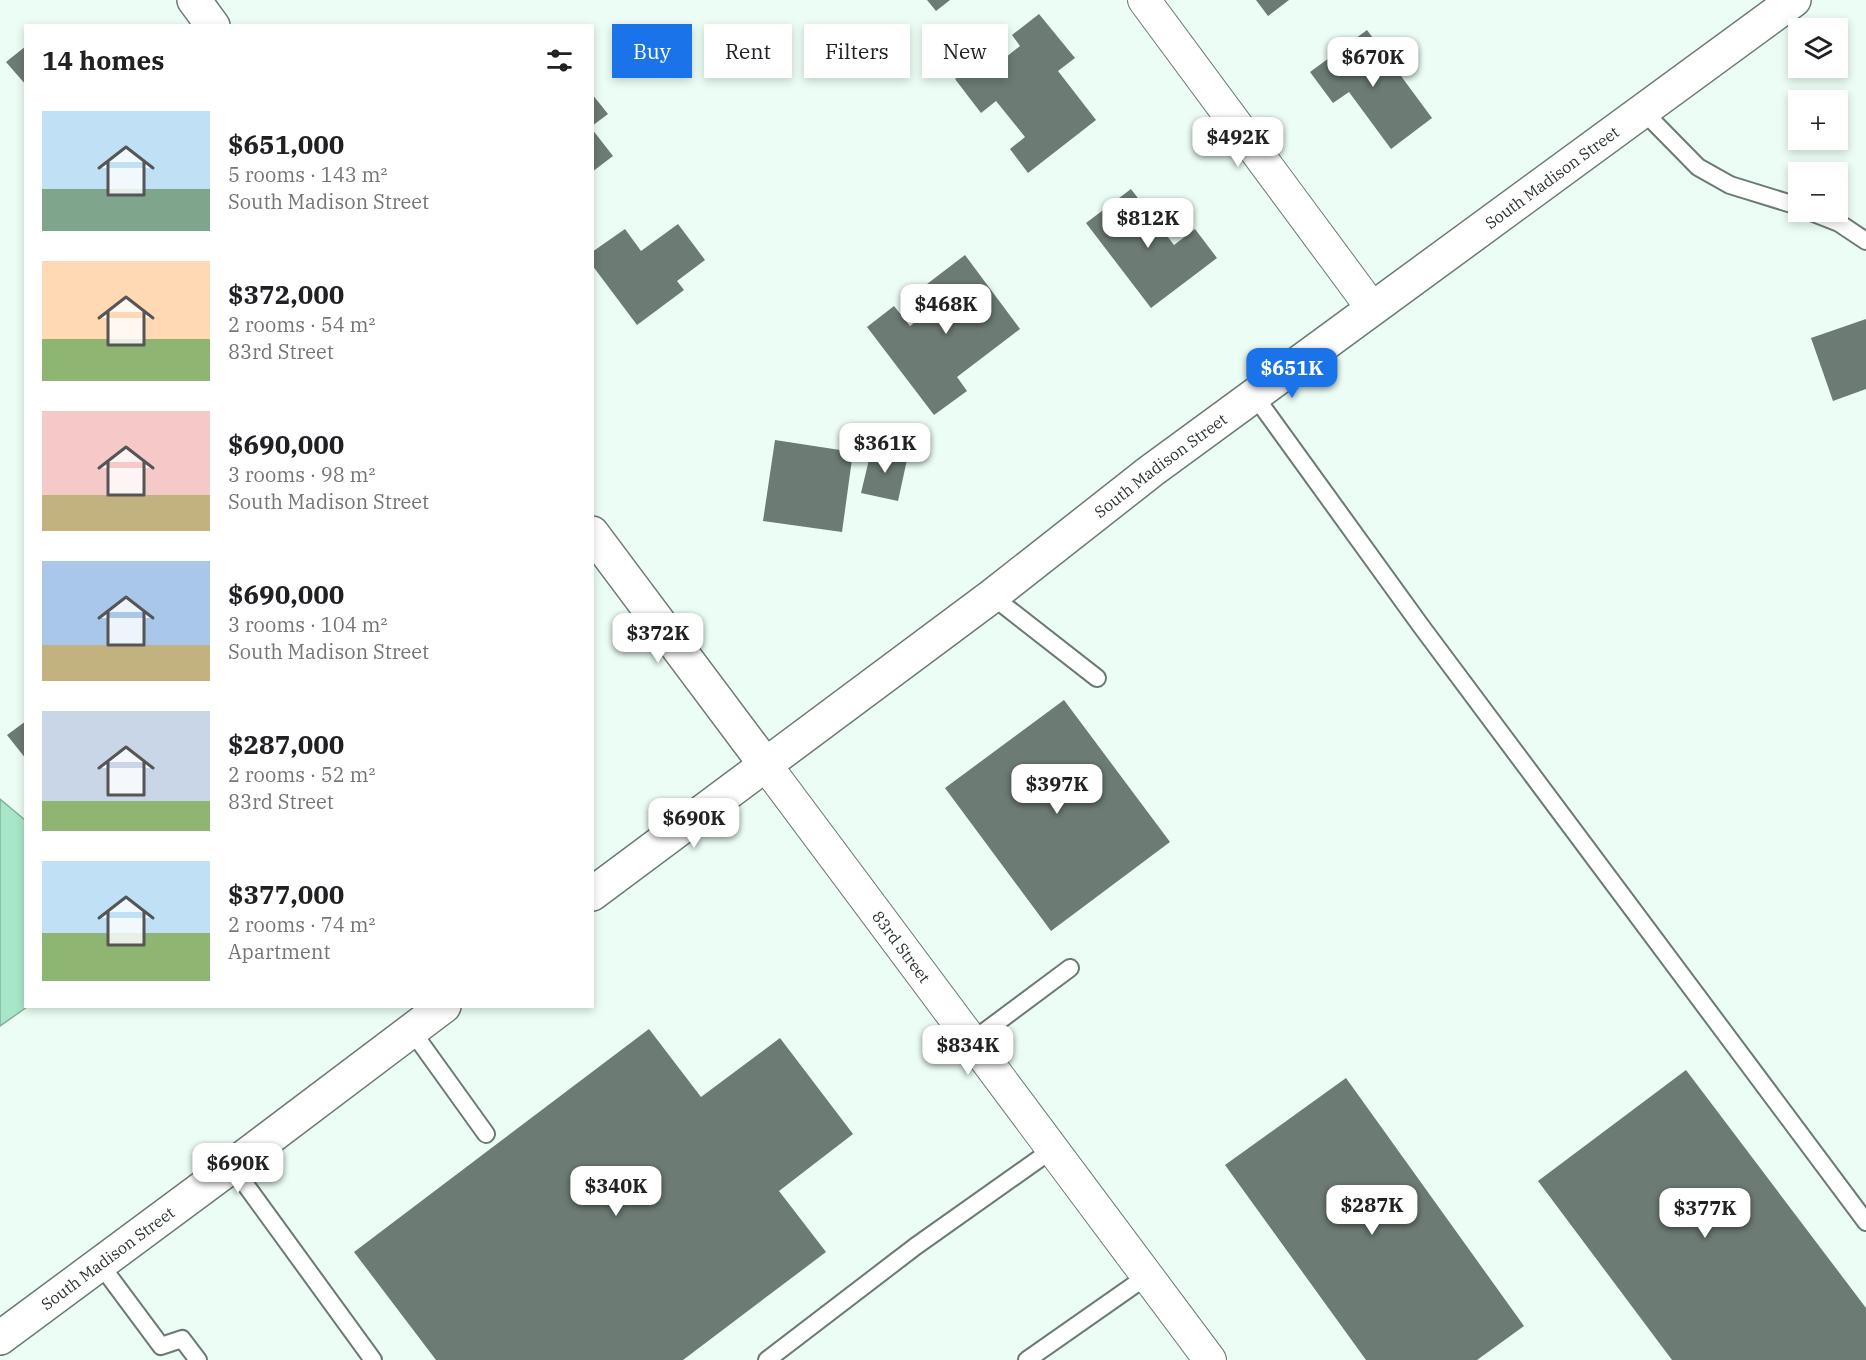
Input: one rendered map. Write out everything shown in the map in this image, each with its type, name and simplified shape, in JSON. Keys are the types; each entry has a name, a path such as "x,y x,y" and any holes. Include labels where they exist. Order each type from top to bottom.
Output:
{"street":[{"path":"194,0 212,24"},
{"path":"1144,0 1372,308"},
{"name":"South Madison Street","path":"594,892 992,596 1151,471 1794,0"},
{"name":"83rd Street","path":"594,536 1210,1360"},
{"name":"South Madison Street","path":"0,1338 232,1167 441,1008"}],"lane":[{"path":"1642,110 1698,167 1730,185 1788,203"},
{"path":"1834,222 1866,242"},
{"path":"1254,395 1421,626 1866,1222"},
{"path":"992,596 1097,678"},
{"path":"972,1041 1070,968"},
{"path":"412,1031 486,1134"},
{"path":"767,1360 915,1246 1053,1149"},
{"path":"232,1167 373,1360"},
{"path":"100,1264 161,1346 182,1339 198,1360"},
{"path":"1027,1360 1147,1276"}],"shaded area":[{"path":"0,799 24,819 26,1008 0,1026"}],"building":[{"path":"927,0 950,0 936,11"},
{"path":"1256,0 1289,0 1268,16"},
{"path":"1039,14 1075,58 1058,71 1096,120 1028,173 1010,149 1025,137 996,101 981,113 955,79 1008,78 1008,56 1020,46 1012,35"},
{"path":"1367,30 1432,118 1391,149 1349,92 1333,103 1310,72"},
{"path":"24,48 24,83 6,62"},
{"path":"594,96 608,114 594,124"},
{"path":"594,132 613,156 594,170"},
{"path":"1131,189 1174,245 1195,229 1217,258 1151,308 1086,223"},
{"path":"678,224 705,260 677,281 684,290 637,325 594,268 594,251 625,229 641,251"},
{"path":"965,255 1020,329 957,377 967,391 934,415 867,327 894,306 910,326 940,303 927,284"},
{"path":"1866,319 1866,389 1833,401 1811,338"},
{"path":"775,440 853,452 842,532 763,521"},
{"path":"872,447 908,455 898,501 861,493"},
{"path":"1064,700 1170,842 1051,931 945,788"},
{"path":"24,722 24,756 7,735"},
{"path":"649,1029 701,1097 780,1038 853,1134 779,1191 826,1252 683,1360 436,1360 354,1252"},
{"path":"1686,1070 1866,1308 1866,1360 1672,1360 1538,1181"},
{"path":"1346,1078 1524,1326 1477,1360 1366,1360 1225,1165"}]}
